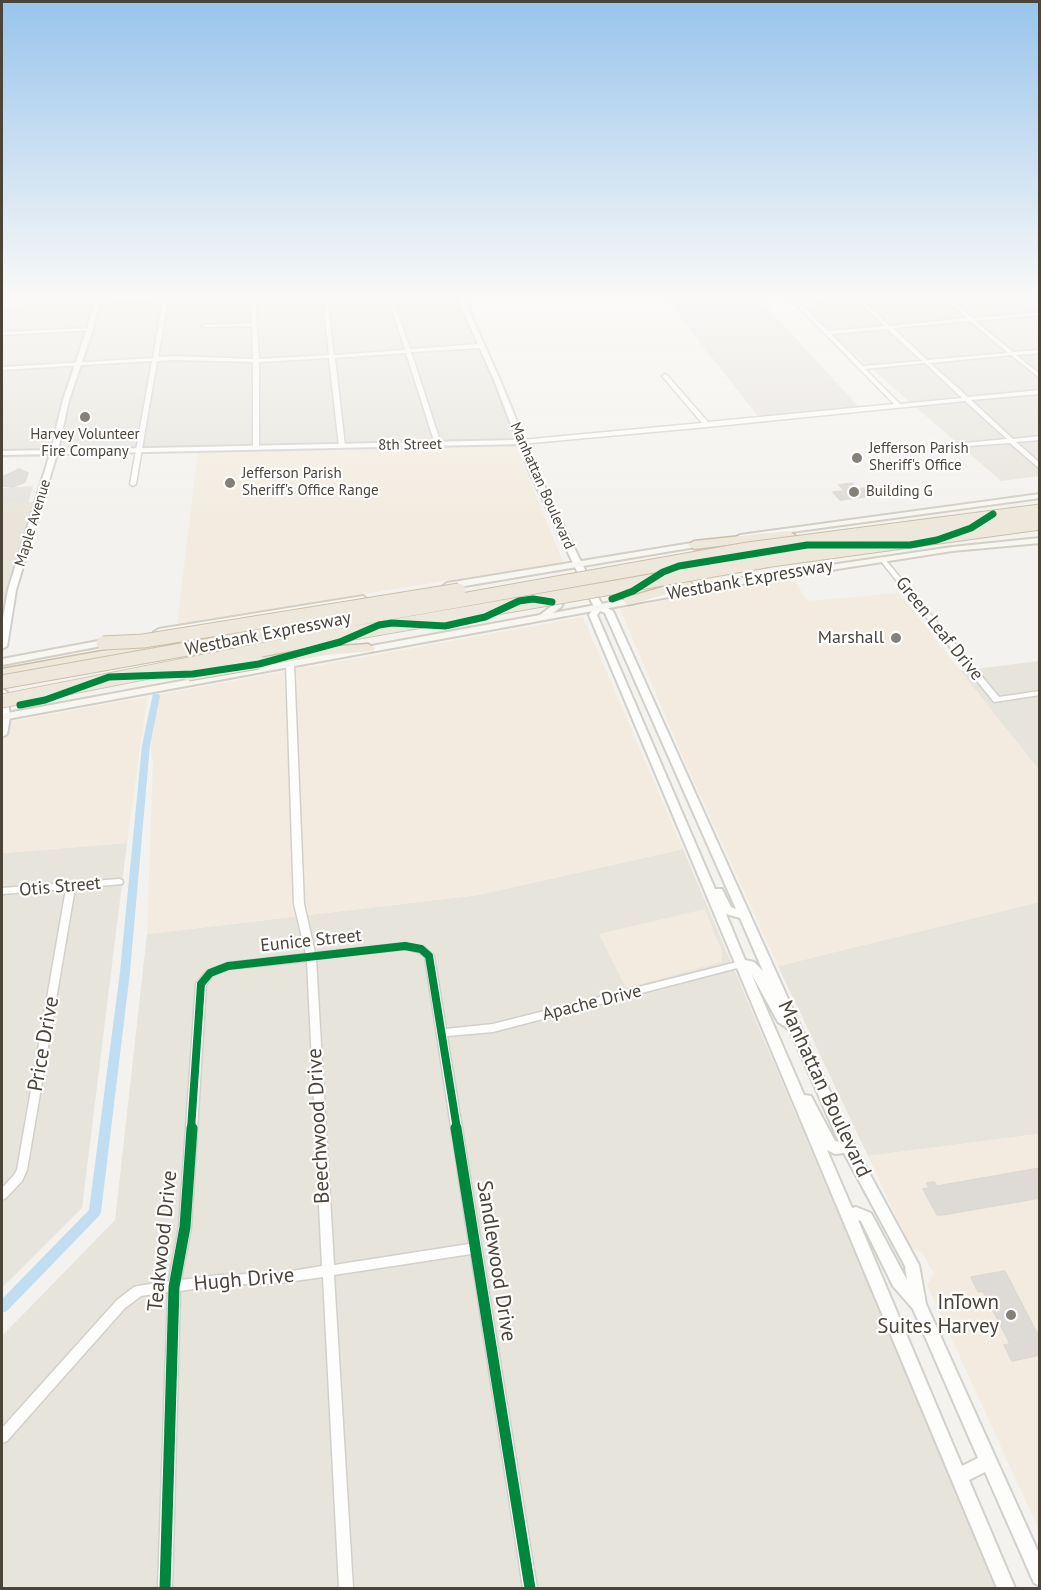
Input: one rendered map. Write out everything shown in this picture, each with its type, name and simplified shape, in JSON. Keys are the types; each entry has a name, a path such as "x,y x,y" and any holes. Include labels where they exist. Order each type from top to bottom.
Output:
{"highway":[{"path":"694,545 1040,506"},
{"name":"Westbank Expressway","path":"2,682 664,564 854,533 1040,511"},
{"path":"629,601 686,584 1020,529 1040,523"},
{"name":"Westbank Expressway","path":"2,710 296,643 759,562 1040,523"},
{"path":"103,643 143,640 631,564 664,564"},
{"path":"2,673 347,611 406,593"},
{"path":"2,710 368,648"}],"main road":[{"name":"Westbank Expressway","path":"2,662 188,627 522,575 694,545 828,524 1040,496"},
{"path":"964,507 1003,516 1010,524 1011,531 1010,536 998,544"},
{"name":"Westbank Expressway","path":"368,648 882,559 1040,540"},
{"path":"522,575 547,583 559,592 561,599 558,605 541,617"}],"street":[{"name":"Maple Avenue","path":"2,646 12,590 76,371"},
{"path":"133,484 153,371"},
{"path":"256,371 256,448"},
{"path":"335,371 342,446"},
{"path":"413,371 438,444"},
{"name":"Manhattan Boulevard","path":"493,371 521,442 577,566 598,608 609,611 848,1147 912,1266 918,1304 1040,1577"},
{"path":"863,371 898,405"},
{"path":"936,371 1040,467"},
{"path":"665,375 707,425"},
{"name":"8th Street","path":"2,453 521,442 1040,392"},
{"path":"955,446 1040,438"},
{"name":"Green Leaf Drive","path":"882,559 997,700 1038,696"},
{"name":"Manhattan Boulevard","path":"598,608 593,615 1006,1588"},
{"path":"608,651 616,653 622,665 635,671"},
{"name":"Beechwood Drive","path":"289,661 299,904 310,956 346,1588"},
{"path":"2,692 2,734"},
{"path":"697,861 704,864 709,872 726,910 746,916"},
{"name":"Otis Street","path":"2,891 118,882"},
{"name":"Price Drive","path":"2,1195 18,1178 22,1170 71,886"},
{"name":"Eunice Street","path":"210,973 228,966 405,946 416,947"},
{"name":"Sandlewood Drive","path":"416,947 429,956 530,1588"},
{"path":"741,964 750,965 758,972 782,1019 795,1027"},
{"name":"Apache Drive","path":"441,1033 472,1031 514,1023 741,964"},
{"name":"Teakwood Drive","path":"165,1588 174,1287 185,1227 201,984 210,973"},
{"path":"788,1076 798,1082 830,1145 835,1148 848,1147"},
{"path":"849,1219 856,1213 866,1217 897,1281 918,1304"},
{"name":"Hugh Drive","path":"2,1437 130,1296 148,1289 219,1280 280,1278 476,1248"},
{"path":"959,1476 988,1462"}],"shaded area":[{"path":"2,371 492,371 516,447 198,451 2,458"},
{"path":"723,371 826,371 859,407 758,416"},
{"path":"874,371 1039,371 1039,476 1001,481"},
{"path":"516,447 563,562 177,624 198,451"},
{"path":"33,486 28,503 2,504 2,488"},
{"path":"33,502 2,624 2,504"},
{"path":"792,576 807,601 899,593 1039,770 1039,902 778,966 684,760 620,609"},
{"path":"583,617 683,849 478,895 147,934 153,762 149,739 157,695"},
{"path":"1039,661 1039,770 960,671"},
{"path":"147,697 127,843 2,853 2,723"},
{"path":"127,843 82,1208 2,1288 2,853"},
{"path":"683,849 997,1588 2,1588 2,1336 115,1220 147,934 478,895"},
{"path":"1039,902 1039,1134 868,1156 778,966"},
{"path":"705,909 722,951 722,962 626,988 599,934"},
{"path":"1039,1134 1039,1530 927,1285 934,1273 922,1253 909,1246 868,1156"}],"building":[{"path":"19,469 28,473 25,482 13,487 2,486 2,477"},
{"name":"Building G","path":"852,483 857,489 866,488 872,496 840,500 833,492 845,491 839,485"},
{"path":"1040,1168 1040,1198 937,1215 923,1189 929,1188 927,1183 934,1182 937,1186"},
{"name":"InTown Suites Harvey","path":"1005,1271 1040,1339 1040,1355 1012,1361 1004,1345 1010,1344 983,1291 978,1292 971,1277"}],"waterway":[{"path":"2,1307 95,1212 125,972 146,745 156,696"}],"cycle path":[{"path":"612,599 633,591 663,572 679,566 807,545 910,545 937,540 971,528 993,514"},
{"path":"20,705 45,700 109,677 193,674 259,664 340,642 379,625 392,623 445,626 485,617 519,601 533,599 552,602"},
{"path":"165,1588 174,1287 185,1227 201,984 210,973 228,966 405,946 421,949 429,956 530,1588"}],"place":[{"name":"Harvey Volunteer Fire Company","path":"85,417"},
{"name":"Jefferson Parish Sheriff's Office","path":"857,458"},
{"name":"Jefferson Parish Sheriff's Office Range","path":"230,483"},
{"name":"Building G","path":"854,492"},
{"name":"Marshall","path":"896,638"},
{"name":"InTown Suites Harvey","path":"1011,1315"}]}
